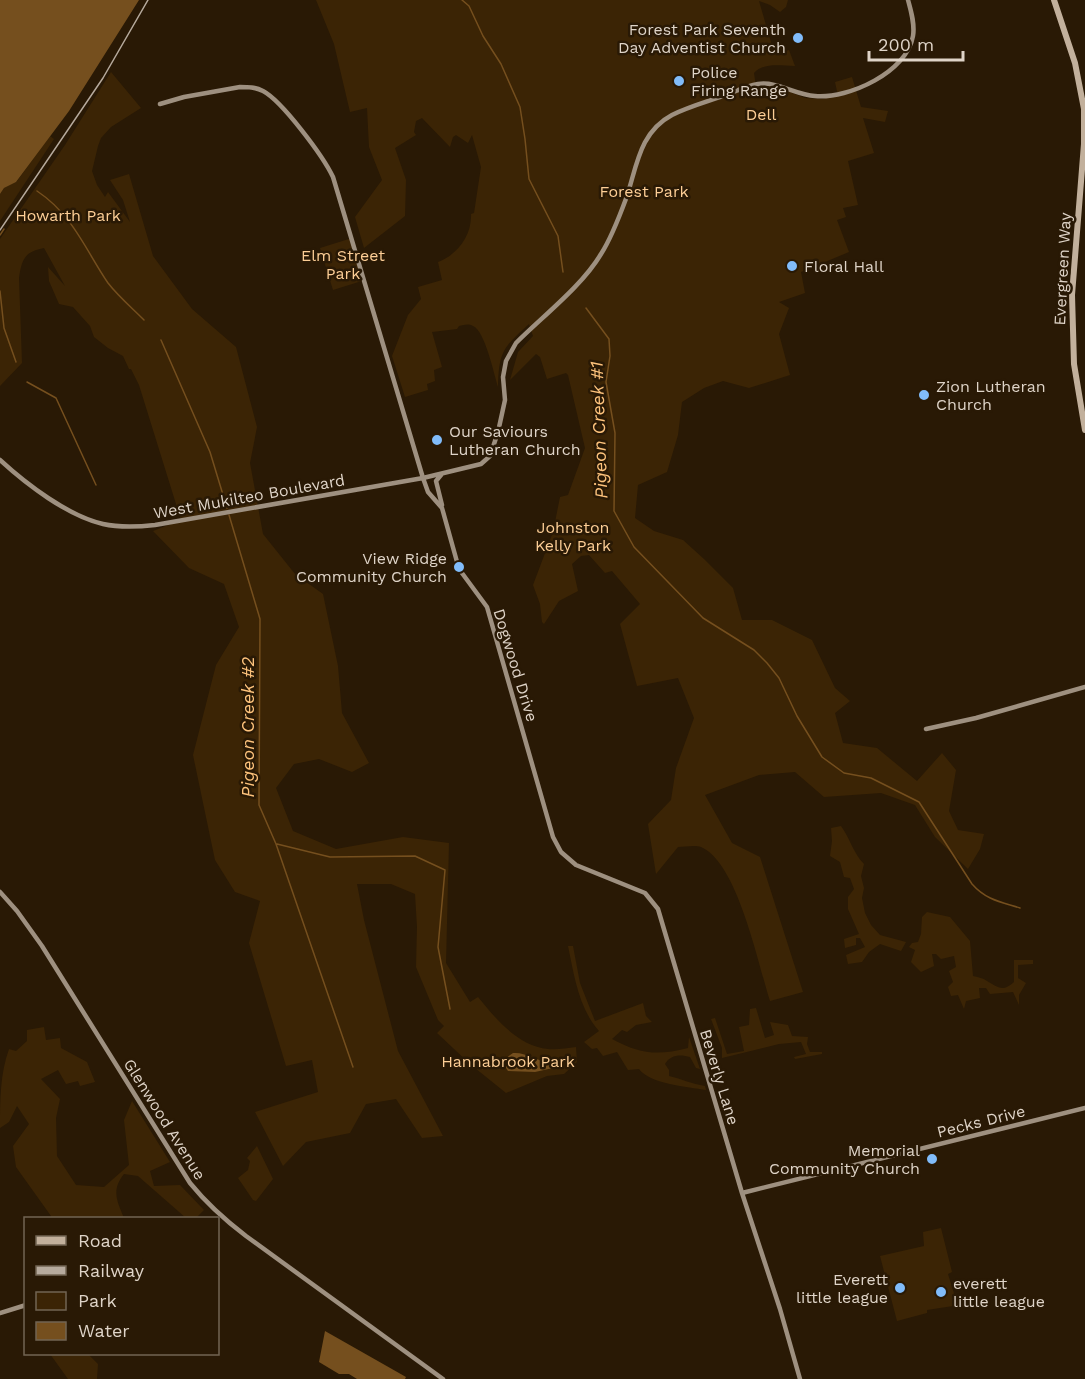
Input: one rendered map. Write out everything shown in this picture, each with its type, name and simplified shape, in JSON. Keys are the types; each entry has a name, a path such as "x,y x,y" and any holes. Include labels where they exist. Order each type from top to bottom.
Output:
{"main road":[{"name":"Evergreen Way","path":"1054,0 1075,63 1084,110 1084,144 1072,295 1074,364 1085,430"}],"street":[{"name":"West Mukilteo Boulevard","path":"0,460 46,495 81,516 103,524 128,527 155,525 423,478 481,464 490,456 498,432 505,400 503,377 510,351 590,270 601,255 624,203 642,144 656,127 680,111 757,84 775,85 817,97 843,93 870,82 891,70 907,54 914,28 908,0"},
{"name":"Dogwood Drive","path":"160,104 184,97 240,87 262,90 281,107 326,164 336,183 428,492 442,508 459,569 487,607 553,837"},
{"path":"441,474 435,481 442,508"},
{"path":"926,729 976,718 1085,687"},
{"name":"Beverly Lane","path":"553,837 561,852 576,865 645,893 658,909 800,1379"},
{"name":"Glenwood Avenue","path":"0,892 17,910 42,946 190,1183 218,1217"},
{"name":"Pecks Drive","path":"742,1193 1085,1108"},
{"name":"Glenwood Avenue","path":"219,1218 443,1379"},
{"path":"0,1313 24,1306"}],"green space":[{"path":"316,0 788,0 786,7 780,12 759,1 773,49 779,53 789,50 795,66 763,67 754,73 756,87 775,86 805,98 822,99 838,96 835,82 852,77 861,107 888,111 885,122 863,118 874,153 848,161 858,205 843,208 846,217 837,220 849,252 801,272 805,293 779,302 789,308 779,334 790,375 749,388 723,381 704,388 682,402 678,435 667,472 638,485 635,518 654,531 683,540 704,559 733,588 742,620 772,620 812,640 835,688 850,701 835,713 843,743 877,748 917,781 942,753 956,770 949,811 958,830 984,834 980,849 968,869 935,837 915,805 881,793 824,797 795,772 759,775 705,795 732,843 760,857 803,992 770,1001 745,916 726,873 714,857 701,847 678,847 656,874 648,824 671,800 676,768 694,718 678,678 637,686 620,624 640,604 612,571 605,573 589,555 581,556 572,564 578,591 559,601 544,624 542,622 540,604 533,585 553,532 560,497 568,495 585,448 568,375 566,373 547,379 540,357 536,354 510,380 518,352 533,336 529,324 504,351 501,358 498,387 481,336 473,326 466,324 457,329 432,332 442,367 434,370 435,381 427,384 428,390 405,397 392,356 408,315 421,299 418,287 442,280 438,262 457,250 466,237 471,214 474,213 481,167 472,135 468,143 456,135 450,147 422,118 416,121 414,132 416,135 395,148 406,180 405,216 364,248 355,217 382,180 369,147 367,108 350,112 334,44"},
{"name":"Hannabrook Park","path":"111,72 141,108 111,127 101,138 92,171 97,185 105,197 108,192 130,222 123,200 110,180 129,174 153,256 192,309 236,347 257,427 250,463 263,534 295,574 323,594 338,666 342,713 369,763 352,772 319,759 294,764 276,788 293,831 336,849 403,837 449,843 446,963 470,1002 478,997 508,1030 527,1043 548,1049 576,1047 577,1062 564,1074 547,1076 506,1093 437,1033 444,1026 438,1020 416,967 415,894 391,884 357,884 398,1051 443,1136 422,1138 396,1099 366,1104 350,1133 306,1142 283,1166 255,1112 318,1092 312,1060 286,1066 249,943 260,901 235,892 215,860 193,755 216,665 239,627 224,584 189,568 153,531 181,520 139,385 123,356 94,337 90,326 73,307 59,304 49,281 48,267 65,286 44,248 29,254 22,265 19,278 22,363 0,386 0,239 65,145"},
{"name":"Howarth Park","path":"50,136 54,139 0,221 0,194 4,188 17,181"},
{"name":"Elm Street Park","path":"352,238 365,280 333,290 320,248"},
{"path":"841,826 864,864 861,876 865,913 871,925 880,935 906,942 901,951 880,944 869,952 862,962 848,964 846,955 865,947 860,938 856,938 856,945 845,948 844,939 859,934 848,909 848,897 854,889 850,878 844,877 840,862 830,856 831,828"},
{"path":"927,912 950,917 970,941 973,976 1004,988 1014,982 1014,960 1033,960 1033,964 1018,965 1018,978 1026,983 1019,995 1019,1005 1013,992 990,994 986,988 979,988 980,998 966,1001 964,1009 958,995 951,996 948,987 953,982 949,971 956,967 954,956 941,959 936,954 932,954 934,966 921,972 911,962 915,950 909,947 912,943 918,942 922,917"},
{"path":"568,946 573,946 580,983 595,1021 643,1003 646,1016 652,1022 636,1025 627,1032 622,1030 612,1039 640,1051 658,1053 688,1048 689,1037 700,1069 696,1068 690,1057 686,1056 672,1057 665,1064 669,1070 669,1076 705,1086 706,1090 660,1081 644,1074 639,1069 628,1070 617,1052 603,1056 597,1048 592,1049 584,1042 599,1031 582,1002"},
{"path":"756,1008 765,1038 774,1035 770,1022 788,1025 792,1036 808,1037 807,1044 810,1052 822,1052 822,1054 795,1059 794,1057 806,1054 801,1042 779,1044 722,1058 722,1048 711,1019 715,1018 727,1054 744,1051 739,1027 749,1025 750,1009"},
{"path":"44,1027 46,1040 60,1038 61,1048 87,1062 95,1082 80,1086 78,1081 66,1084 58,1070 41,1079 60,1099 56,1118 57,1156 76,1185 104,1187 129,1165 124,1120 132,1101 170,1162 150,1171 154,1186 180,1185 204,1210 197,1217 185,1217 138,1176 124,1174 116,1190 117,1201 124,1217 51,1217 16,1167 13,1146 29,1124 17,1106 9,1122 0,1128 0,1098 6,1058 9,1049 16,1051 27,1041 27,1030"},
{"path":"257,1146 273,1179 256,1201 238,1178 248,1170 250,1161 247,1158"},
{"path":"941,1228 952,1272 948,1274 957,1303 953,1306 927,1310 927,1313 897,1321 880,1256 924,1246 923,1232"},
{"path":"51,1355 89,1355 98,1364 97,1379 68,1379"}],"water":[{"path":"0,0 139,0 69,111 16,182 4,188 0,194"},
{"path":"513,1053 533,1057 553,1068 535,1072 508,1071 506,1058"},
{"path":"325,1331 406,1377 405,1379 357,1379 349,1374 339,1374 319,1362"}],"waterway":[{"name":"Pigeon Creek #1","path":"462,0 469,6 483,36 501,64 520,107 529,179 558,236 563,272"},
{"name":"Pigeon Creek #2","path":"37,191 60,211 77,233 108,283 144,320"},
{"path":"0,235 4,229"},
{"path":"0,291 4,328 16,362"},
{"name":"Pigeon Creek #1","path":"586,308 609,339 610,356 606,382 615,433 614,511 634,547 703,618 754,650 767,663 779,678 797,716 822,757 844,773 871,778 919,802 972,884 988,897 1020,908"},
{"name":"Pigeon Creek #2","path":"161,340 210,452 227,508"},
{"path":"27,382 56,398 96,485"},
{"name":"Pigeon Creek #2","path":"229,515 260,619 259,805 276,844 353,1067"},
{"name":"Pigeon Creek #2","path":"277,844 330,857 415,856 445,870 438,947 450,1009"}],"railway":[{"path":"0,230 103,78 148,0"}],"place":[{"name":"Forest Park Seventh Day Adventist Church","path":"798,38"},
{"name":"Police Firing Range","path":"679,81"},
{"name":"Floral Hall","path":"792,266"},
{"name":"Zion Lutheran Church","path":"924,395"},
{"name":"Our Saviours Lutheran Church","path":"437,440"},
{"name":"View Ridge Community Church","path":"459,567"},
{"name":"Memorial Community Church","path":"932,1159"},
{"name":"Everett little league","path":"900,1288"},
{"name":"everett little league","path":"941,1292"}],"park label":[{"name":"Dell","path":"761,114"},
{"name":"Forest Park","path":"644,191"},
{"name":"Johnston Kelly Park","path":"573,536"}]}
